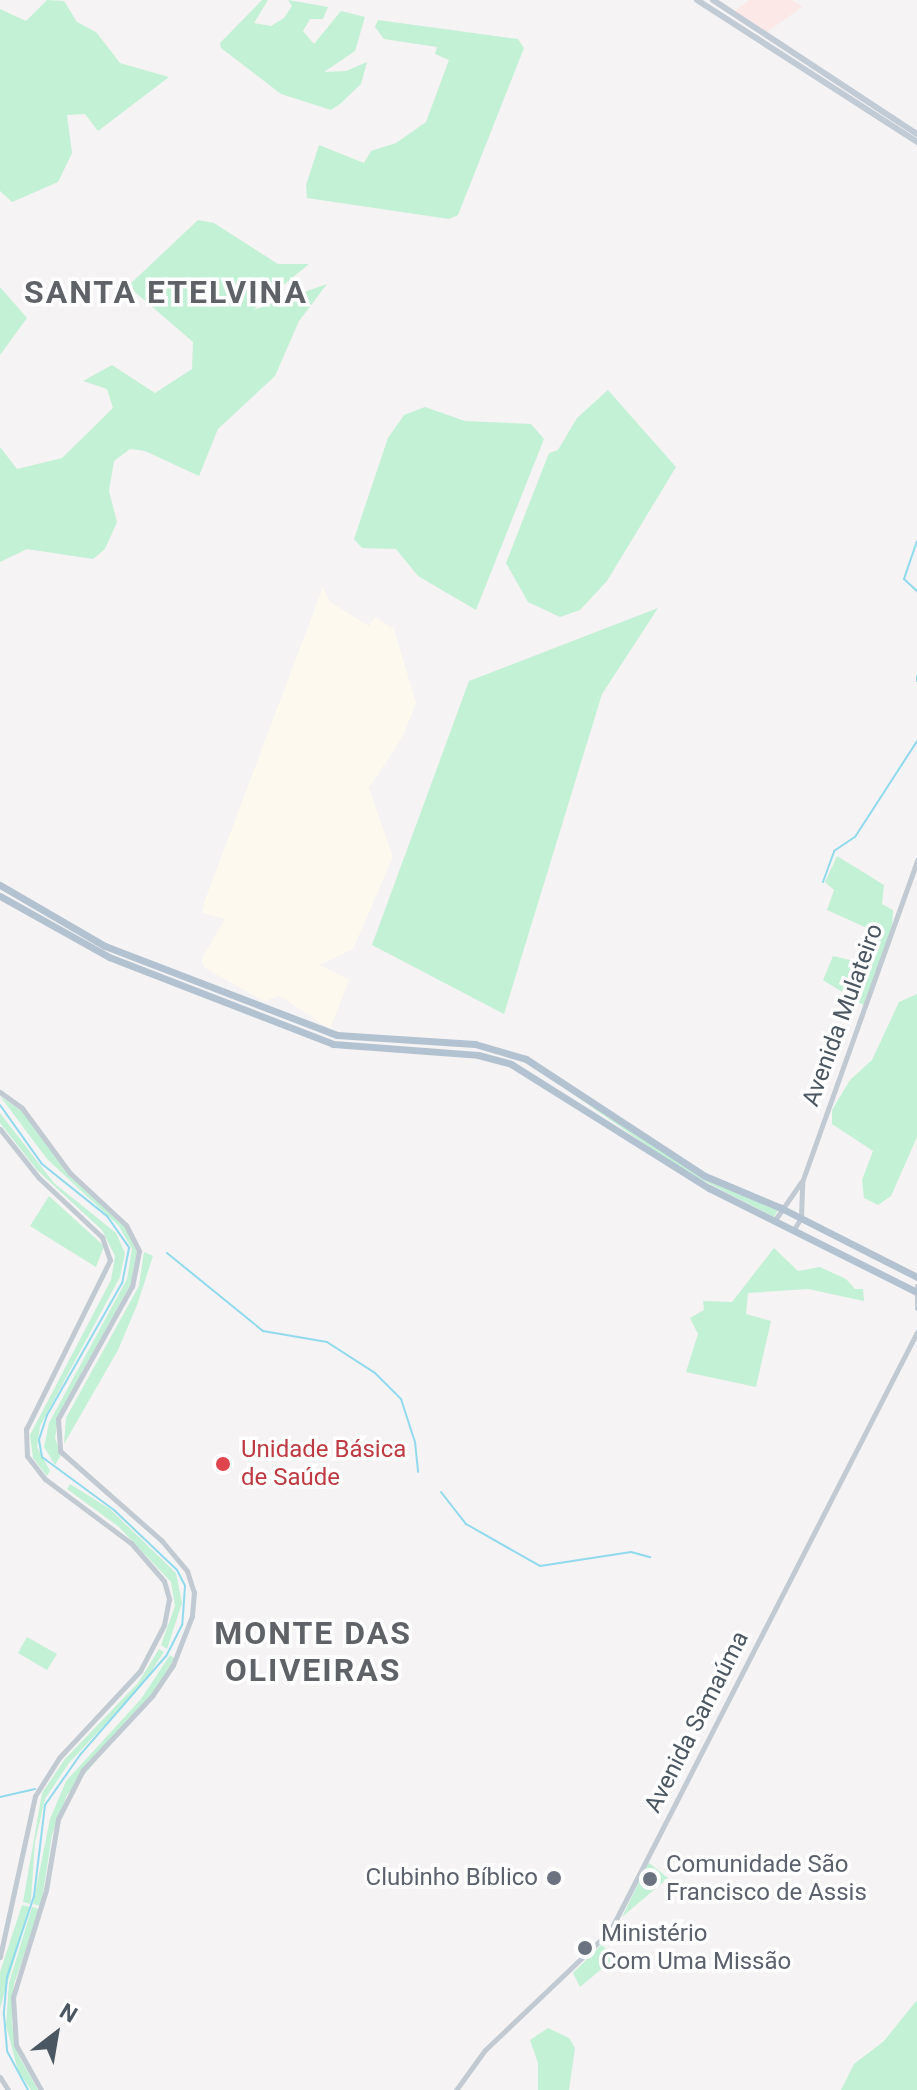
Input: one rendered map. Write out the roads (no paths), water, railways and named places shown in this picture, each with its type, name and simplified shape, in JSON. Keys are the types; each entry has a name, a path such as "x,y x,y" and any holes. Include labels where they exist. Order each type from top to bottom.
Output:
{"main road":[{"path":"697,0 917,142"},
{"path":"713,0 917,134"},
{"path":"0,885 105,946 337,1035 475,1044 526,1059 679,1162 744,1196 781,1208 875,1260 917,1277"},
{"path":"0,896 109,957 333,1044 478,1055 511,1064 680,1172 914,1293"}],"street":[{"name":"Avenida Mulateiro","path":"801,1218 802,1182 917,860"},
{"path":"0,1092 26,1112 70,1173 116,1214 138,1245 134,1280 62,1411 56,1437 71,1465 141,1520 177,1557 189,1574 194,1599 173,1665 153,1695 83,1770 58,1819 46,1890 13,1997 16,2045 41,2090"},
{"path":"0,1129 38,1177 102,1237 110,1260 26,1429 27,1456 45,1479 131,1543 164,1581 169,1599 164,1625 140,1671 59,1758 35,1796 0,1957"},
{"name":"Avenida Mulateiro","path":"775,1220 802,1182"},
{"path":"794,1229 801,1218"},
{"name":"Avenida Samaúma","path":"456,2090 485,2050 610,1931 917,1332"},
{"path":"0,2077 8,2090"}],"waterway":[{"path":"917,541 904,579 917,591"},
{"path":"917,676 917,681"},
{"path":"823,882 834,851 855,837 917,741"},
{"path":"0,1105 42,1164 107,1216 129,1248 122,1283 47,1415 39,1440 42,1457 114,1510 177,1570 185,1586 182,1625 166,1656 80,1755 45,1805 34,1896 7,1977 4,2015 7,2051 28,2090"},
{"path":"167,1253 263,1331 327,1342 375,1373 401,1399 415,1442 418,1472"},
{"path":"441,1492 466,1524 540,1566 631,1552 650,1557"},
{"path":"0,1797 35,1789"}],"place":[{"name":"Unidade Básica de Saúde","path":"223,1464"},
{"name":"Clubinho Bíblico","path":"554,1878"},
{"name":"Comunidade São Francisco de Assis","path":"650,1879"},
{"name":"Ministério Com Uma Missão","path":"585,1948"}],"district":[{"name":"SANTA ETELVINA","path":"166,292"},
{"name":"MONTE DAS OLIVEIRAS","path":"313,1652"}]}
